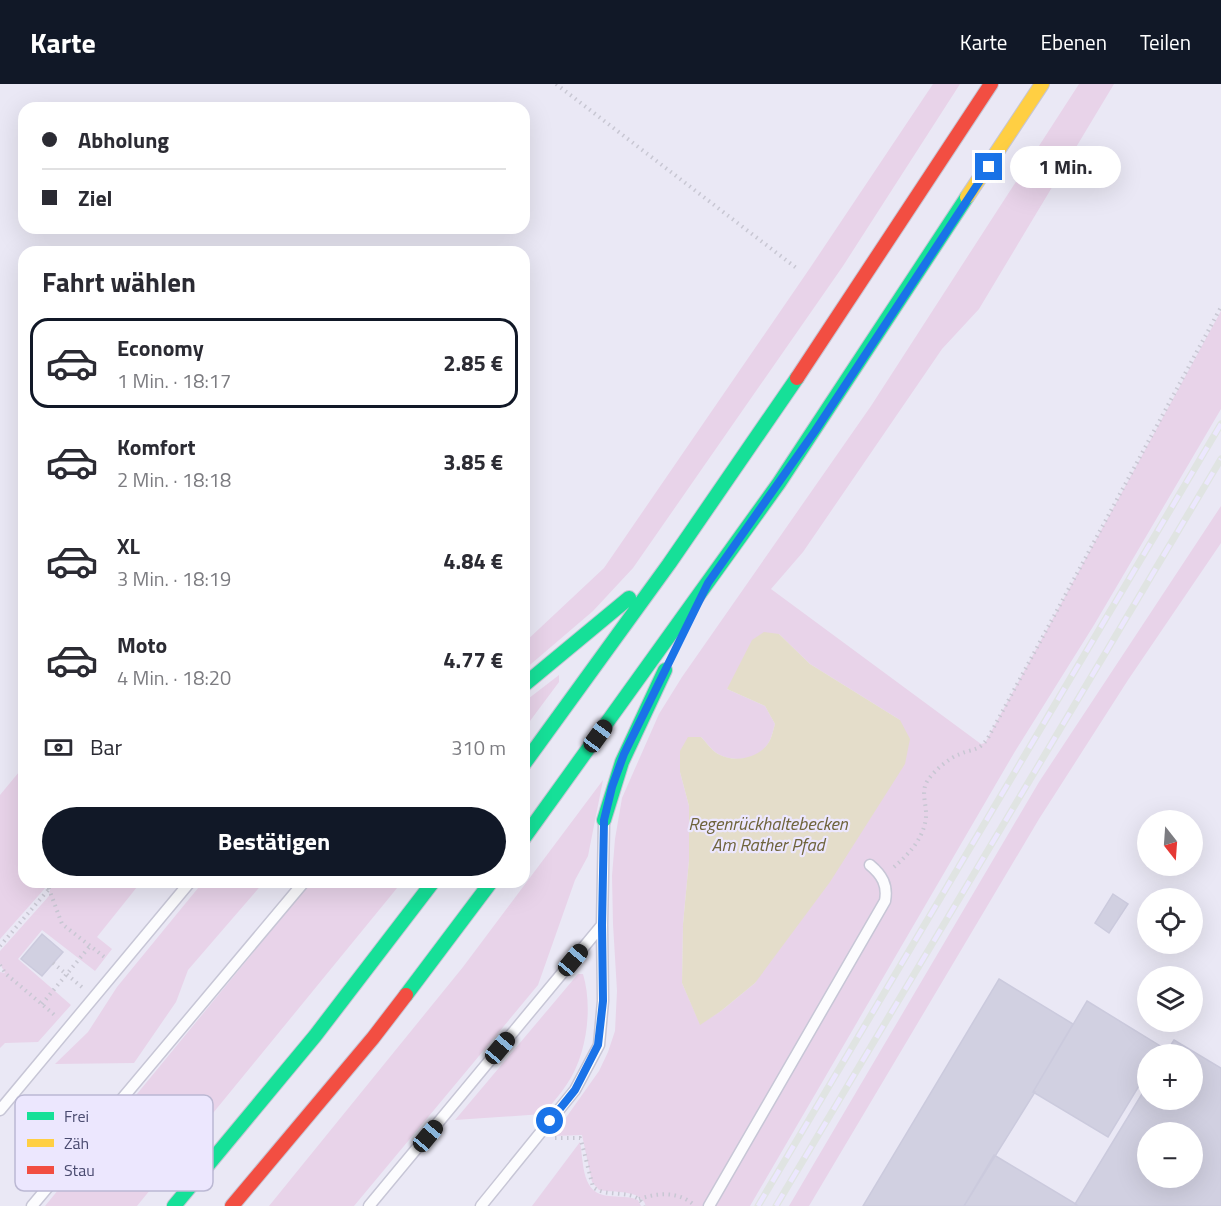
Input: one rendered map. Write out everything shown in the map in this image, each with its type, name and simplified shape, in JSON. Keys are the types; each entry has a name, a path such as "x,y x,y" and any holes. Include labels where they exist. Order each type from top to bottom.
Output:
{"highway":[{"path":"530,756 669,564 779,405 991,84"},
{"path":"530,830 815,431 1042,84"},
{"path":"530,680 669,564"},
{"path":"604,820 612,787 624,754 708,583"},
{"path":"213,1159 315,1036 428,888"},
{"path":"232,1206 373,1038 486,888"},
{"path":"174,1206 186,1191"}],"lane":[{"path":"481,1206 575,1090 598,1045 603,1001 604,820"},
{"path":"709,1206 885,901 887,892 882,877 870,865"},
{"path":"0,1110 185,888"},
{"path":"125,1095 299,888"},
{"path":"369,1206 602,925"},
{"path":"32,1206 45,1191"}],"path":[{"path":"556,84 799,270"},
{"path":"882,877 906,856 924,830 926,815 924,792 927,780 945,763 961,753 976,750 988,738 1221,307"},
{"path":"0,946 49,889 62,924 118,968"},
{"path":"42,1004 90,946"},
{"path":"53,963 94,997"},
{"path":"0,965 6,974 69,1028"},
{"path":"0,979 6,974"},
{"path":"538,1136 580,1138 583,1142 592,1188 604,1193 632,1196 639,1199 644,1206"},
{"path":"639,1199 658,1194 673,1195 689,1200 696,1206"}],"shaded area":[{"path":"933,84 960,84 843,266 633,568 593,611 530,665 530,637 604,568"},
{"path":"1079,84 1114,84 979,309 942,349 803,552 771,589 981,744 985,743 1221,311 1221,409 1094,625 1014,753 750,1206 646,1206 639,1197 633,1194 599,1190 592,1182 582,1135 553,1136 599,1071 615,1031 617,991 612,876 622,798 659,714 682,677 871,406","holes":["779,634 810,664 900,720 755,983 721,1011 700,1024 682,983 683,924 689,860 689,806 680,772 701,737 711,749 724,757 746,758 765,748 772,736 775,724 765,706 727,689"]},
{"path":"1221,506 1221,543 1128,680 1039,819 809,1206 789,1206 1039,782"},
{"path":"559,675 559,682 530,721 530,697"},
{"path":"18,773 18,888 45,888 0,939 0,795"},
{"path":"603,780 588,856 575,880 538,985 354,1206 269,1206 463,967 522,888 530,888 530,878"},
{"path":"50,888 136,888 97,937 112,949 95,971 42,930 18,959 71,1005 38,1042 5,1043 0,1048 0,972 5,973 0,964 0,951 49,896"},
{"path":"198,888 259,888 188,970 176,1002 134,1063 55,1064 88,1032 117,987"},
{"path":"306,888 397,888 213,1113 213,1095 136,1095"},
{"path":"578,974 583,974 588,1001 583,1045 574,1072 543,1114 455,1120"},
{"path":"580,1142 586,1176 593,1190 609,1196 638,1200 641,1206 532,1206"},
{"path":"57,1191 149,1191 137,1206 45,1206"}],"water":[{"name":"Regenrückhaltebecken Am Rather Pfad","path":"764,632 779,634 810,664 900,720 910,739 905,764 830,882 755,983 700,1025 682,983 683,924 689,860 689,806 680,772 680,751 688,737 701,737 718,754 731,758 753,756 765,748 772,736 775,724 765,706 727,689 752,640"}],"building":[{"path":"1113,894 1128,904 1109,933 1095,923"},
{"path":"42,934 63,952 42,976 21,959"},
{"path":"999,979 1073,1024 1033,1092 1035,1092 964,1206 863,1206"},
{"path":"1087,1001 1157,1044 1137,1044 1137,1089 1108,1137 1033,1092"},
{"path":"1203,1057 1221,1068 1221,1206 1078,1206 1075,1204 1137,1102 1137,1110 1203,1110"},
{"path":"994,1155 1076,1204 1078,1206 964,1206"}],"railway":[{"path":"758,1206 1221,424"},
{"path":"776,1206 1221,459"}],"traffic: fast":[{"path":"530,830 779,483 967,197"},
{"path":"530,756 669,564 797,378"},
{"path":"530,680 629,598"},
{"path":"604,820 622,762 665,670"},
{"path":"213,1159 315,1036 428,888"},
{"path":"406,995 486,888"},
{"path":"174,1206 186,1191"}],"traffic: slow":[{"path":"967,197 1042,84"}],"traffic: jam":[{"path":"797,378 991,84"},
{"path":"232,1206 373,1038 406,995"}],"route":[{"path":"550,1121 575,1090 598,1045 603,1001 604,820 612,787 624,754 708,583 815,431 989,167"}]}
